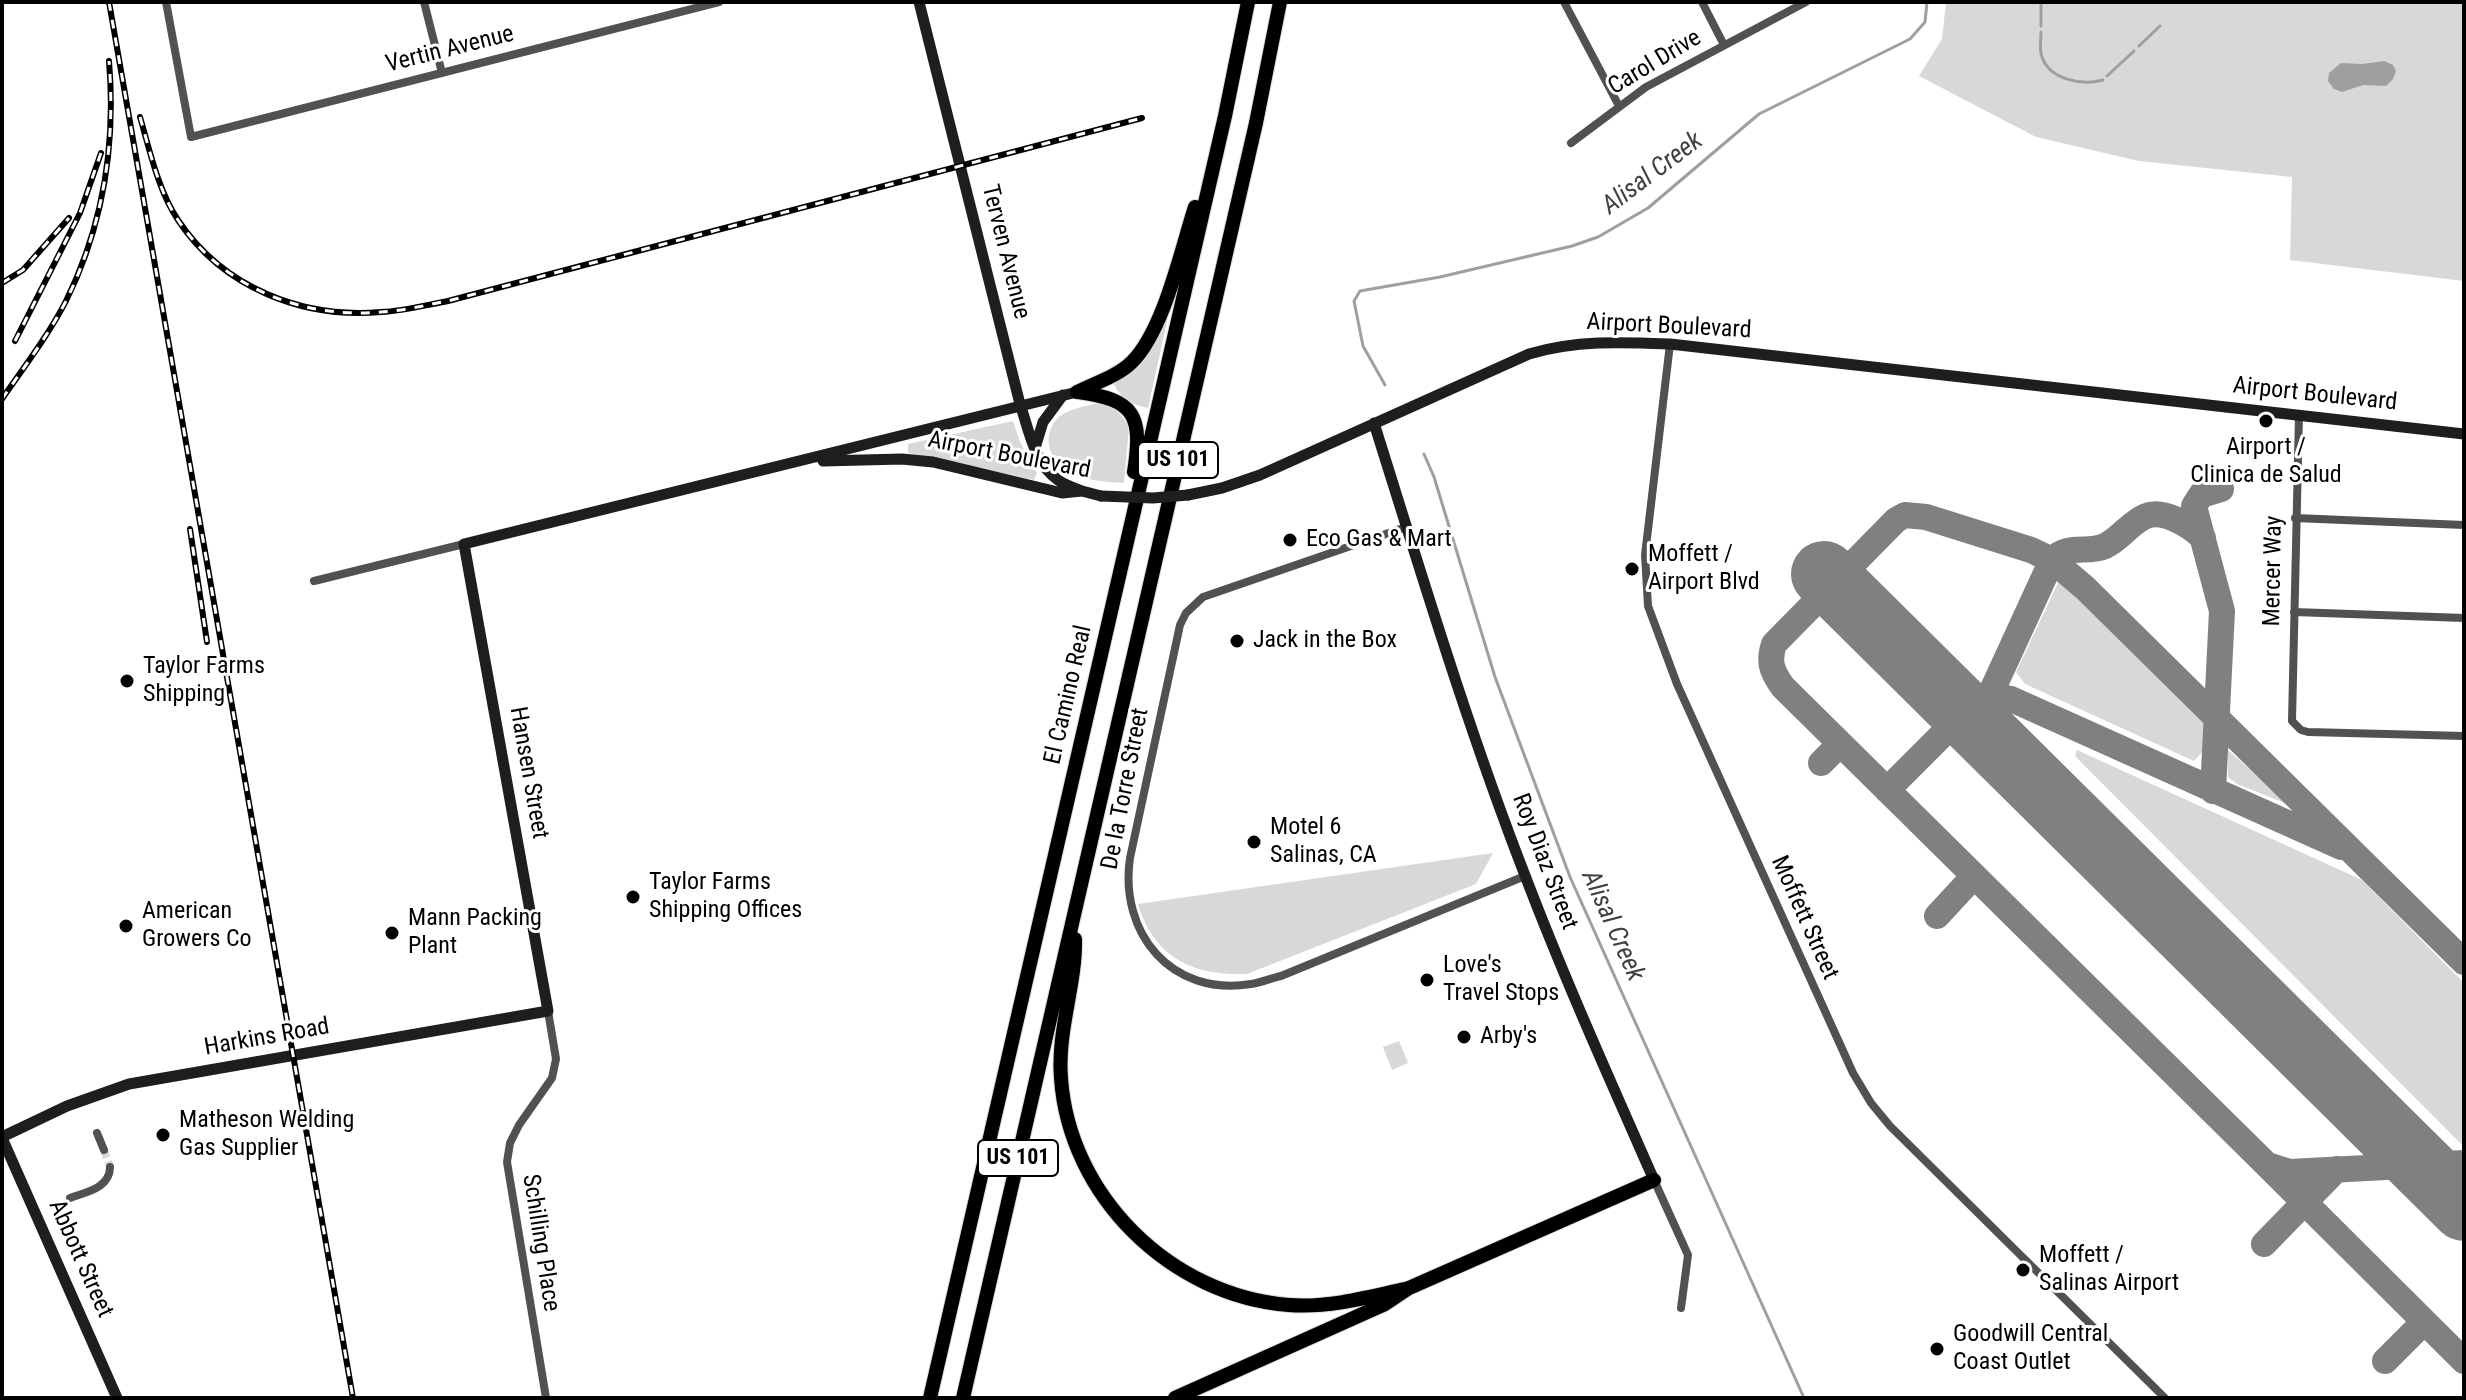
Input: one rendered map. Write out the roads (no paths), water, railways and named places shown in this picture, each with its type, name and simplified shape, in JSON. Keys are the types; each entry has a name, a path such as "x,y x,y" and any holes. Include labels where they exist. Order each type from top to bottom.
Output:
{"highway":[{"name":"El Camino Real","path":"930,1398 1225,116 1248,2"},
{"name":"US 101","path":"963,1398 1256,123 1280,2"},
{"path":"1070,393 1121,371 1132,362 1151,336 1225,116"},
{"path":"1070,393 1110,397 1121,403 1135,424 1137,449 1118,578"},
{"path":"1074,918 1075,955 1061,1047 1063,1098 1068,1123 1084,1162 1107,1203 1123,1222 1178,1268 1225,1291 1258,1300 1313,1306 1359,1300 1409,1288"},
{"path":"1175,1398 1385,1304 1409,1288 1654,1180"}],"main road":[{"name":"Terven Avenue","path":"919,2 1034,449 1058,480 1082,491"},
{"name":"Airport Boulevard","path":"806,461 902,459 933,462 1062,493 1082,491 1101,496 1153,498 1222,488 1260,475 1504,364 1555,346 1611,341 1670,344 2464,434"},
{"name":"Airport Boulevard","path":"464,544 1070,393"},
{"path":"1034,449 1043,422 1070,393"},
{"name":"Roy Diaz Street","path":"1374,423 1448,661 1525,876 1563,972 1654,1180"},
{"name":"Hansen Street","path":"464,544 548,1011"},
{"name":"Harkins Road","path":"2,1138 67,1106 129,1084 548,1011"},
{"name":"Abbott Street","path":"2,1138 117,1398"}],"street":[{"name":"Vertin Avenue","path":"166,2 191,137 719,2"},
{"path":"424,2 442,73"},
{"path":"1564,2 1619,106"},
{"path":"1702,2 1724,45"},
{"name":"Carol Drive","path":"1571,143 1646,87 1806,2"},
{"name":"Moffett Street","path":"1670,344 1645,555 1645,587 1652,621 1677,684 1853,1073 1871,1103 1890,1126 2165,1398"},
{"name":"Mercer Way","path":"2299,415 2290,715 2295,726 2308,732 2464,736"},
{"path":"2295,518 2464,525"},
{"name":"De la Torre Street","path":"1406,527 1203,597 1186,613 1180,625 1130,858 1128,886 1134,919 1152,949 1183,974 1213,984 1252,984 1281,976 1525,876"},
{"name":"Airport Boulevard","path":"314,581 464,544"},
{"path":"2294,612 2464,618"},
{"name":"Schilling Place","path":"546,1398 507,1162 510,1143 519,1125 552,1078 556,1059 548,1011"},
{"path":"97,1133 104,1150"},
{"path":"70,1198 105,1183 111,1173 110,1167"},
{"name":"Roy Diaz Street","path":"1654,1180 1688,1255 1681,1308"}],"waterway":[{"name":"Alisal Creek","path":"1385,385 1363,346 1354,301 1360,291 1440,277 1598,237 1648,208 1759,114 1910,39 1925,22 1927,2"},
{"path":"2041,2 2041,26"},
{"path":"2139,46 2160,26"},
{"path":"2041,32 2041,54 2052,71 2077,81 2103,80"},
{"path":"2107,76 2134,51"},
{"name":"Alisal Creek","path":"1424,454 1434,477 1495,677 1570,877 1804,1398"}],"tunnel":[{"path":"104,1150 110,1167"}],"railway":[{"path":"109,2 353,1398"},
{"path":"2,399 59,314 89,244 98,214 108,154 109,61"},
{"path":"140,117 165,196 196,244 241,281 267,294 294,304 352,313 398,310 448,301 1142,118"},
{"path":"15,341 80,213 101,153"},
{"path":"2,283 23,270 69,218"},
{"path":"190,529 207,642"}],"place":[{"name":"Airport / Clinica de Salud","path":"2266,421"},
{"name":"Eco Gas & Mart","path":"1290,540"},
{"name":"Moffett / Airport Blvd","path":"1632,569"},
{"name":"Jack in the Box","path":"1237,641"},
{"name":"Taylor Farms Shipping","path":"127,681"},
{"name":"Motel 6 Salinas, CA","path":"1254,842"},
{"name":"Taylor Farms Shipping Offices","path":"633,897"},
{"name":"American Growers Co","path":"126,926"},
{"name":"Mann Packing Plant","path":"392,933"},
{"name":"Love's Travel Stops","path":"1427,980"},
{"name":"Arby's","path":"1464,1037"},
{"name":"Matheson Welding Gas Supplier","path":"163,1135"},
{"name":"Moffett / Salinas Airport","path":"2023,1270"},
{"name":"Goodwill Central Coast Outlet","path":"1937,1349"}]}
